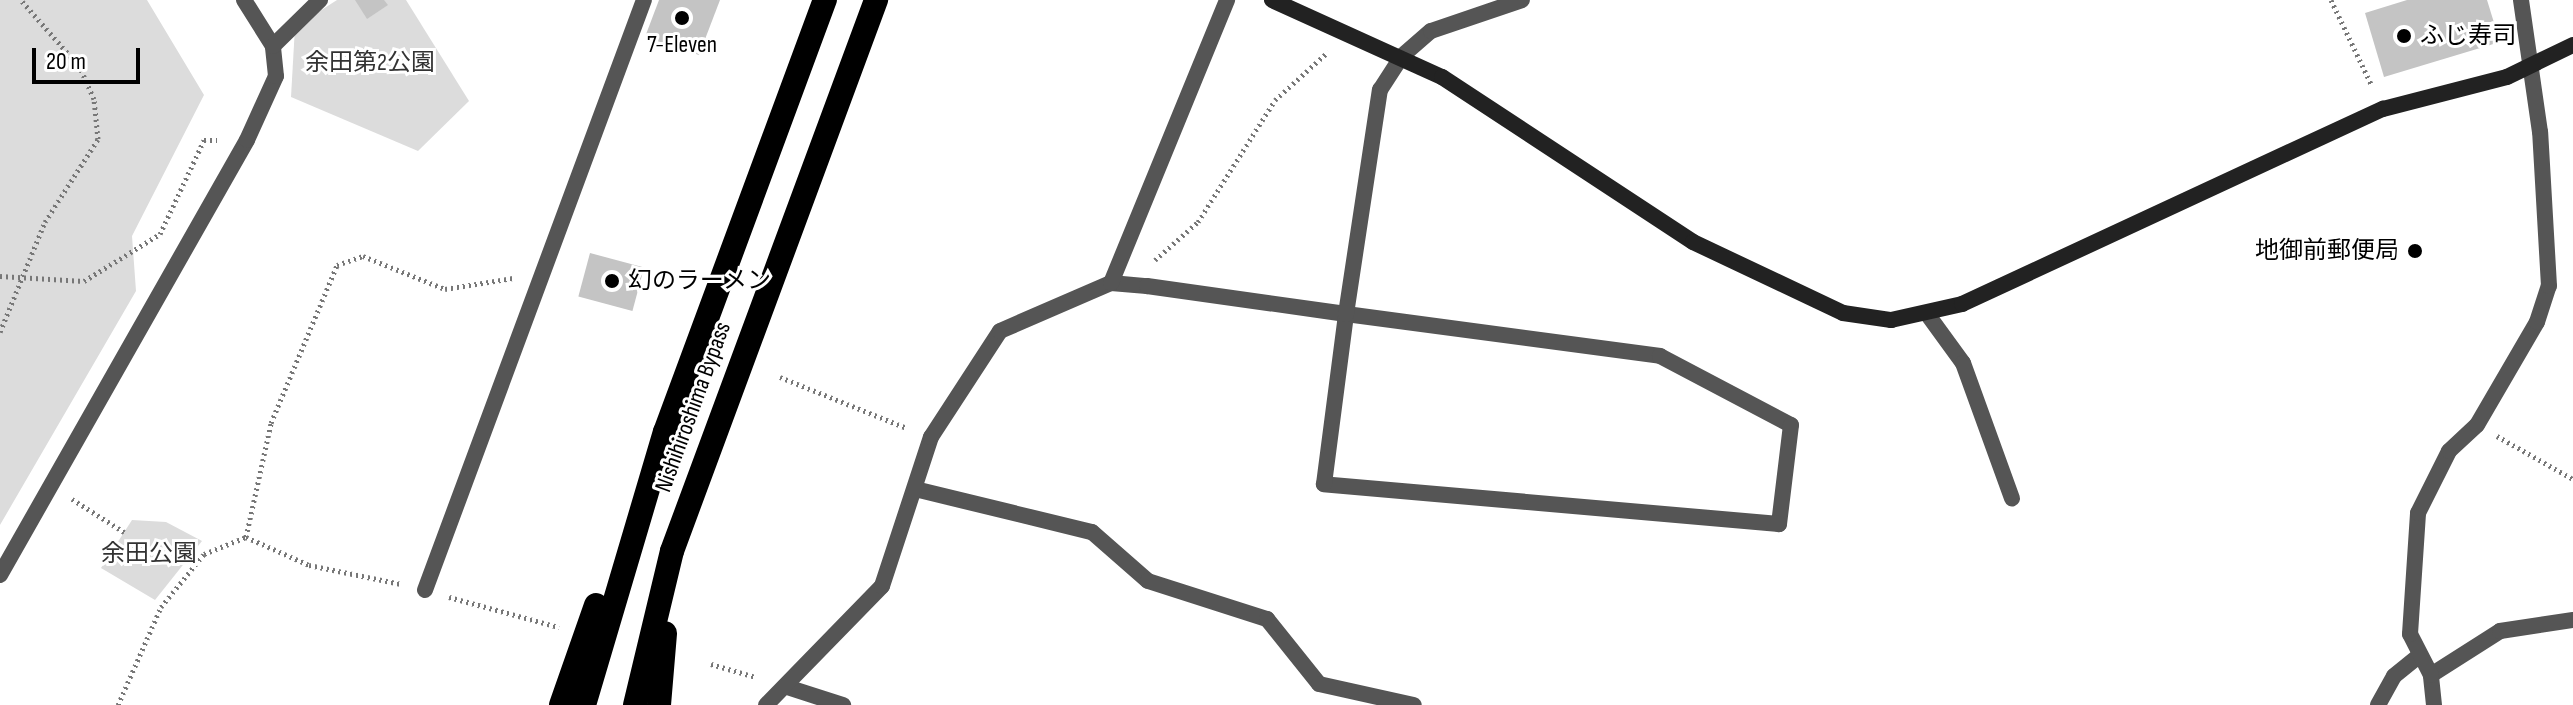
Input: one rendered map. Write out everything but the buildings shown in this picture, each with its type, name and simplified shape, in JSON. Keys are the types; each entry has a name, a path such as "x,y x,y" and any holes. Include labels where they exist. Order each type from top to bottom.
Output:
{"highway":[{"name":"Nishihiroshima Bypass","path":"584,705 665,432 825,0"},
{"name":"Nishihiroshima Bypass","path":"635,705 672,551 876,0"},
{"path":"561,705 665,432"},
{"path":"659,705 672,551"}],"street":[{"path":"0,575 247,140 276,76 273,46 244,0"},
{"path":"273,46 320,0"},
{"path":"425,590 644,0"},
{"path":"1111,283 1227,0"},
{"path":"1272,0 1402,56 1693,242 1843,313 1891,320 1928,315 2383,109 2529,68 2573,45"},
{"path":"766,705 787,687 882,586 931,437 1000,331 1111,283 1346,314 1660,356 1791,425 1779,524 1324,484 1346,314 1380,90 1402,56 1431,31 1522,0"},
{"path":"2434,705 2431,675 2409,627 2415,525 2449,451 2477,425 2537,322 2549,286 2521,0"},
{"path":"1928,315 1963,363 2012,498"},
{"path":"915,489 1092,532 1148,581 1267,619 1319,684 1414,705"},
{"path":"2431,675 2500,631 2573,620"},
{"path":"2378,705 2394,676 2420,655"},
{"path":"787,687 843,705"}],"path":[{"path":"0,332 45,222 98,139 94,99 79,66 21,0"},
{"path":"2331,0 2383,109"},
{"path":"1111,283 1167,254 1198,222 1275,100 1354,34"},
{"path":"0,276 84,281 160,234 204,140"},
{"path":"246,537 271,423 337,265 363,256 445,289 542,275"},
{"path":"780,377 931,437"},
{"path":"2477,425 2573,479"},
{"path":"51,486 124,532"},
{"path":"118,705 161,607 204,554 246,537 309,565 425,590 562,628"},
{"path":"711,664 787,687"}],"green space":[{"path":"0,0 147,0 204,95 132,236 136,291 0,525"},
{"name":"余田第2公園","path":"337,0 406,0 469,101 418,151 291,97 295,27"},
{"name":"余田公園","path":"132,520 166,522 202,541 155,600 101,568"}],"place":[{"name":"7-Eleven","path":"682,18"},
{"name":"ふじ寿司","path":"2404,36"},
{"name":"地御前郵便局","path":"2415,251"},
{"name":"幻のラーメン","path":"612,281"}]}
